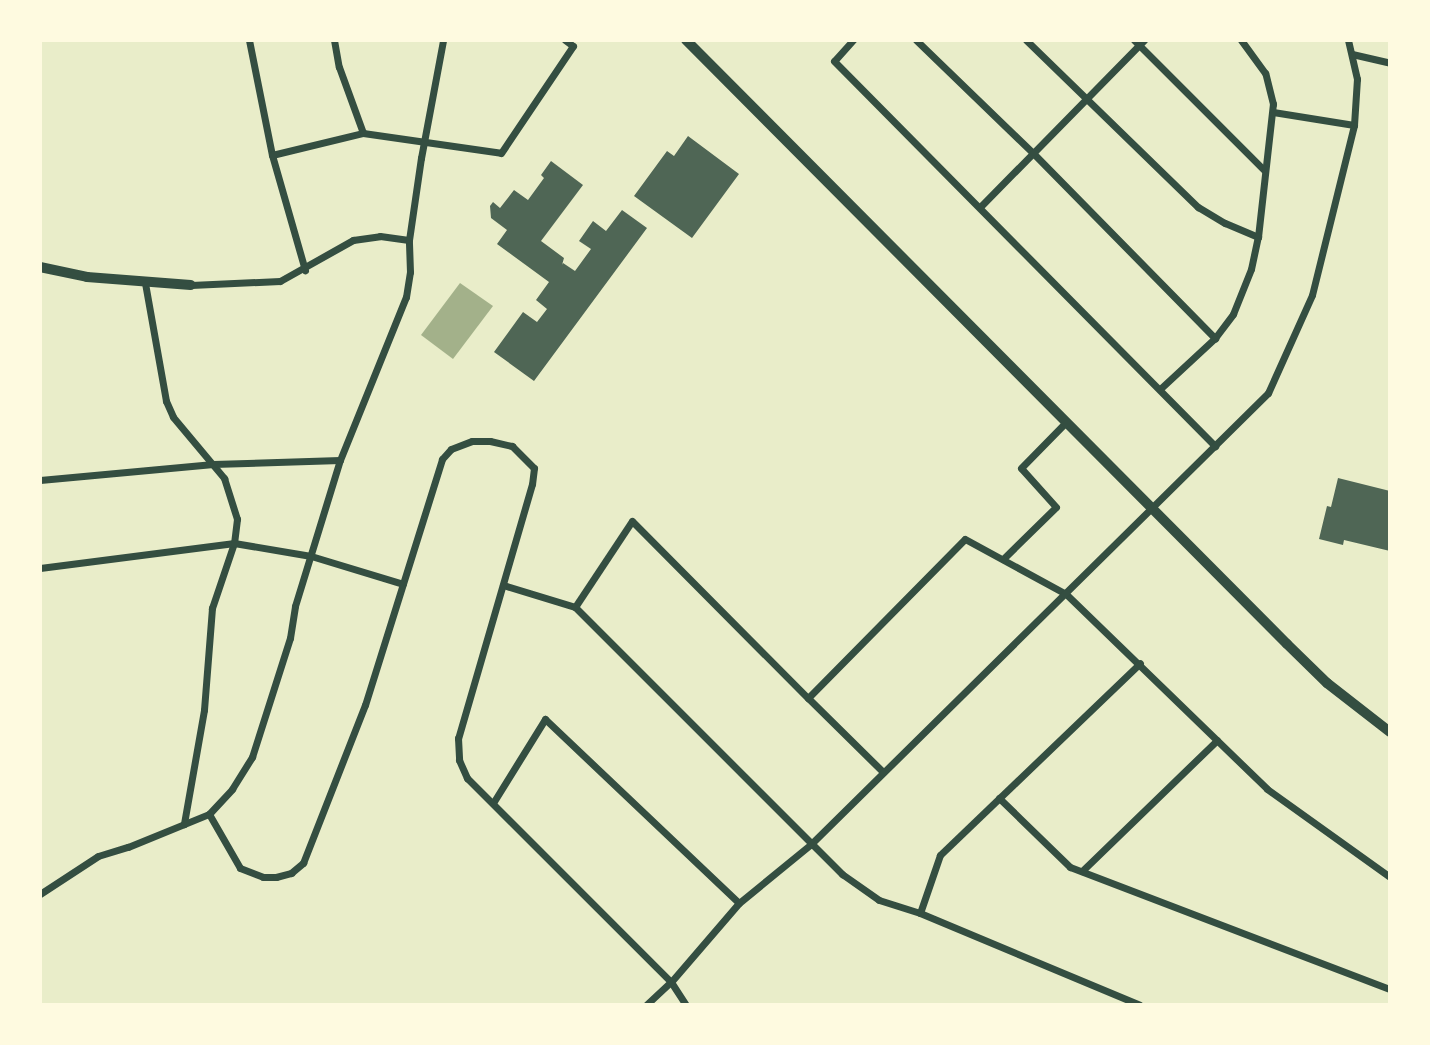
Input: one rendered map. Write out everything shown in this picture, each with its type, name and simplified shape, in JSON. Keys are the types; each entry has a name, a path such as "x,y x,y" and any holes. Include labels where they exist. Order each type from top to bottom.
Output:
{"street":[{"path":"249,40 272,155 305,270"},
{"path":"334,40 339,67 363,133"},
{"path":"40,894 98,856 128,848 209,814 232,789 252,758 290,638 295,606 340,460 406,297 410,272 410,240 443,40"},
{"path":"272,155 363,133 424,144 501,153 573,46 565,40"},
{"path":"686,40 1327,683 1390,732"},
{"path":"853,40 834,61 981,206 1215,446"},
{"path":"916,40 1033,153 1215,338"},
{"path":"1026,40 1198,207 1224,223 1258,237"},
{"path":"1160,389 1215,338 1233,314 1258,237 1273,112 1265,73 1241,40"},
{"path":"646,1005 671,982 738,903 811,844 1268,393 1297,334 1325,253 1354,125 1357,79 1348,40"},
{"path":"981,206 1139,42 1264,170"},
{"path":"1352,54 1390,63"},
{"path":"1273,112 1354,125"},
{"path":"40,267 87,277 145,284 280,281 305,270 332,249 353,240 380,236 410,240"},
{"path":"145,284 166,401 173,417 224,478 237,519 234,543 212,608 204,710 184,824"},
{"path":"1003,559 1056,506 1021,468 1065,423"},
{"path":"209,814 240,868 263,877 276,877 291,873 303,863 365,705 442,459 451,449 472,441 490,441 512,446 534,468 458,738 459,760 467,778 671,982 686,1005"},
{"path":"40,480 213,464 340,460"},
{"path":"575,607 632,521 882,771"},
{"path":"808,698 965,539 1066,594 1267,789 1390,877"},
{"path":"40,568 234,543 311,556 403,584"},
{"path":"503,584 575,607 842,874 879,900 920,913 1140,1005"},
{"path":"920,913 940,855 1140,663"},
{"path":"493,803 545,719 738,903"},
{"path":"1082,871 1217,740"},
{"path":"999,798 1070,867 1390,989"}],"shaded area":[{"path":"460,283 493,306 453,359 421,335"}],"building":[{"path":"688,136 739,174 692,238 634,196 667,151 674,156"},
{"path":"551,161 583,185 541,241 564,258 562,265 563,263 575,271 591,249 579,241 593,221 606,231 622,210 647,228 534,381 494,352 523,312 537,322 547,309 536,300 549,282 497,244 507,230 491,218 490,206 493,202 500,208 514,190 528,200 544,178 541,175"},
{"path":"1338,478 1390,491 1390,551 1344,540 1343,545 1319,539 1327,506 1331,507"}]}
